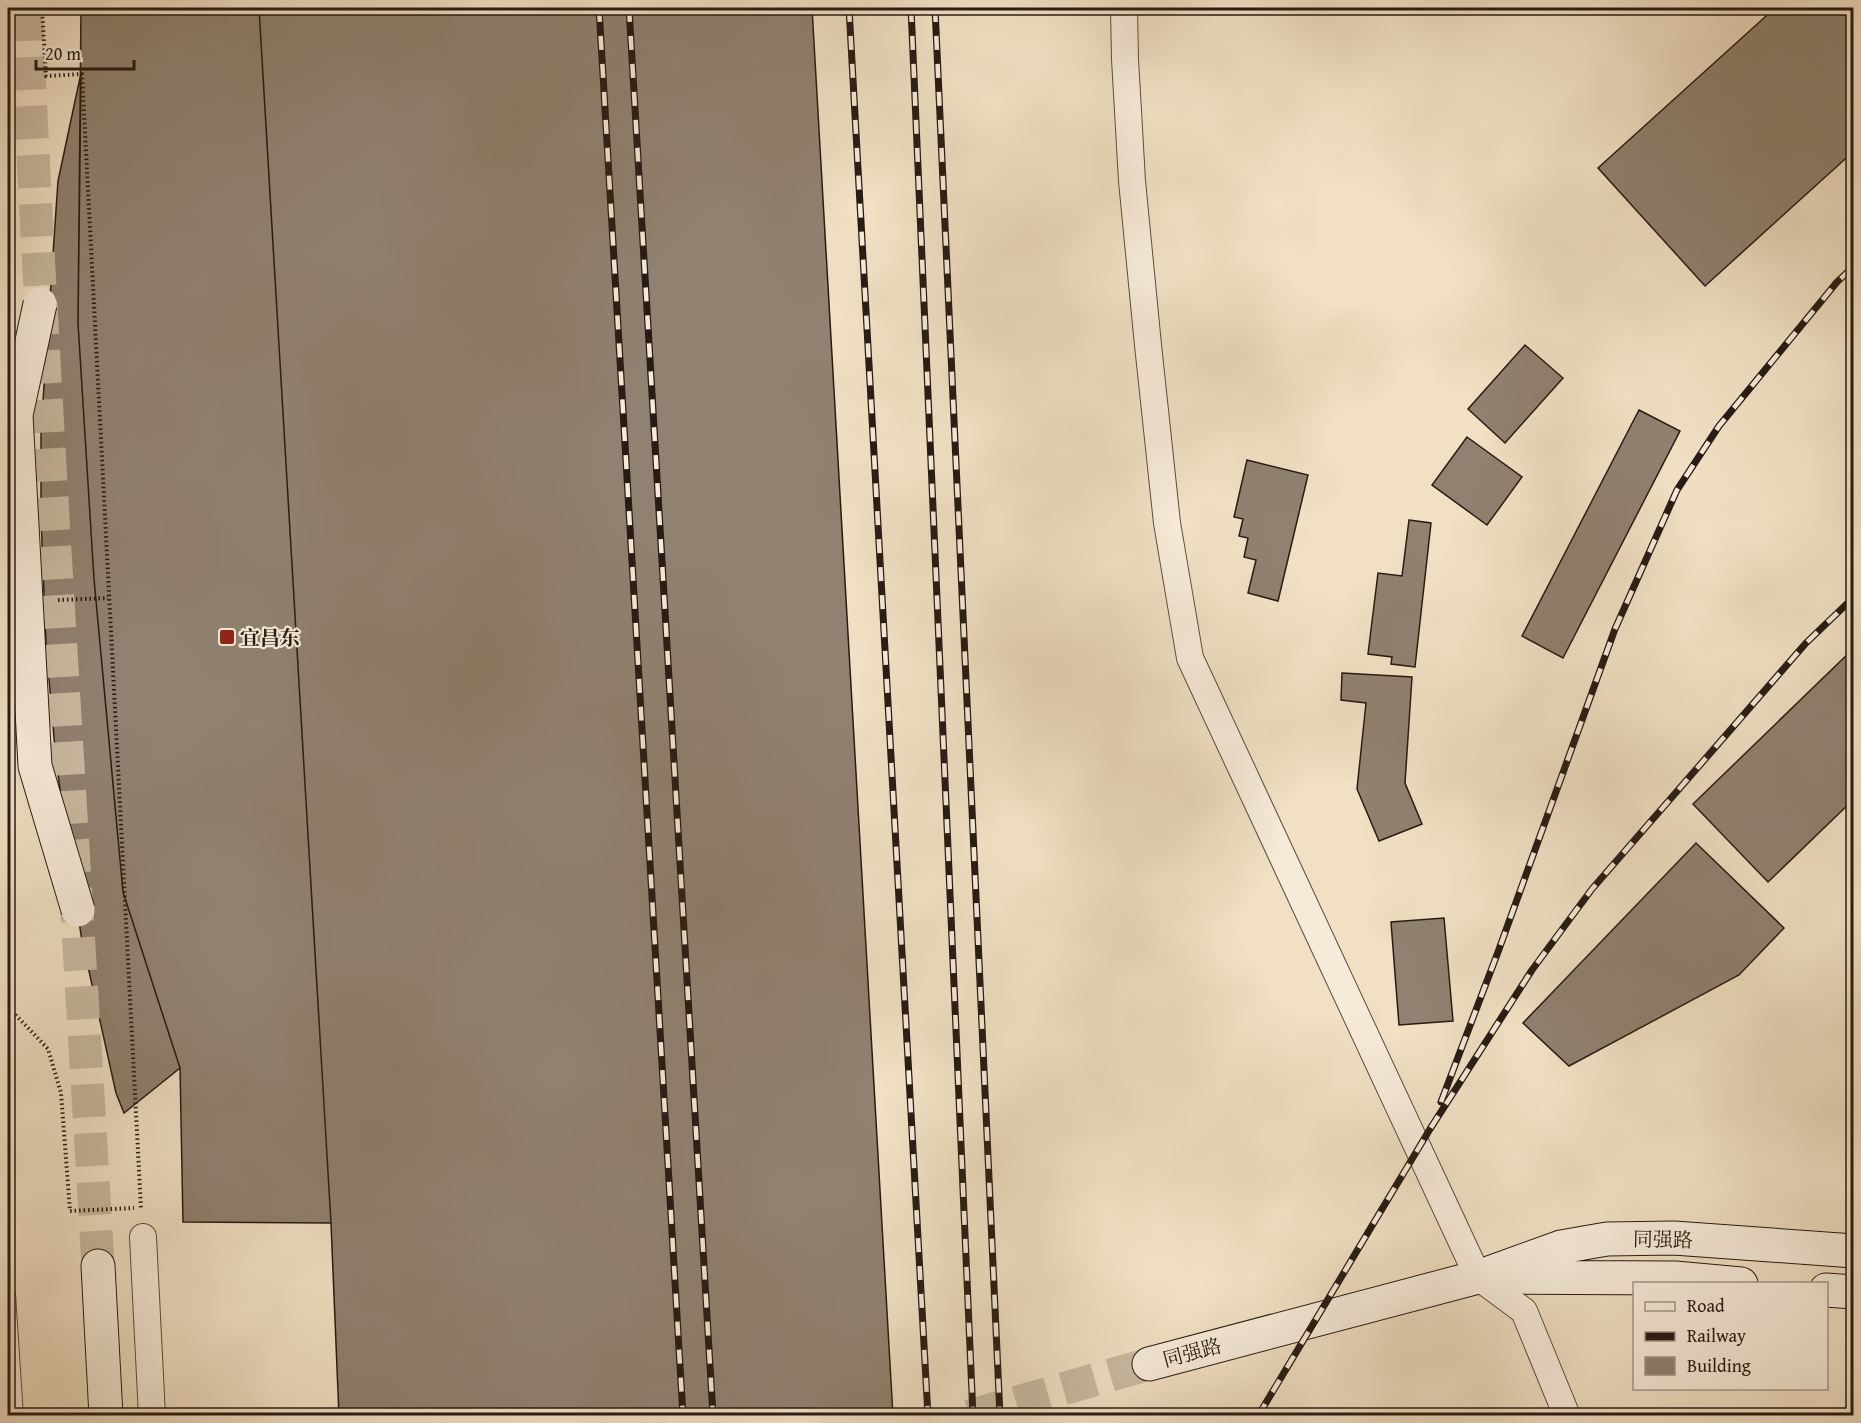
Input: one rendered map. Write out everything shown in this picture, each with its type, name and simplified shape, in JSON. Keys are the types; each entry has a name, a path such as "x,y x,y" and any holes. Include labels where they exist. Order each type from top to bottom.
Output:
{"main road":[{"path":"40,304 16,415 35,766 78,910"},
{"name":"同强路","path":"1149,1364 1478,1277 1561,1247 1607,1239 1674,1238 1854,1251"},
{"path":"98,1266 106,1416"},
{"name":"同强路","path":"1478,1277 1675,1278 1719,1282"},
{"path":"1828,1290 1854,1292"}],"street":[{"path":"1124,8 1132,181 1146,321 1167,523 1190,658 1478,1277 1524,1311 1568,1416"},
{"path":"143,1237 153,1416"}],"lane":[{"path":"8,1294 16,1416"}],"path":[{"path":"42,8 46,76 82,74 143,1237"},
{"path":"8,999 11,1010 48,1049 61,1093 70,1211 141,1208"}],"building":[{"path":"81,8 259,8 331,1223 183,1222 180,1068 123,892 94,579 78,323"},
{"path":"259,8 812,8 893,1416 339,1416 331,1223"},
{"path":"1775,8 1854,8 1854,151 1705,286 1598,168"},
{"path":"81,73 78,323 94,579 123,892 180,1068 124,1113 116,1093 81,935 56,761 46,644 41,518 41,430 58,181"},
{"path":"1525,345 1563,378 1505,443 1468,409"},
{"path":"1639,410 1680,431 1563,658 1522,636"},
{"path":"1467,437 1522,477 1487,525 1432,485"},
{"path":"1247,460 1308,475 1278,601 1248,593 1256,560 1244,557 1248,538 1239,536 1243,519 1234,517"},
{"path":"1409,520 1431,523 1415,667 1391,664 1392,657 1368,654 1378,573 1402,576"},
{"path":"1854,648 1854,799 1768,882 1693,804"},
{"path":"1342,673 1412,677 1405,783 1422,824 1379,841 1357,789 1366,703 1341,700"},
{"path":"1696,843 1784,928 1739,975 1569,1066 1523,1023"},
{"path":"1444,918 1453,1021 1399,1025 1391,922"}],"tunnel":[{"path":"26,8 51,479 98,1266"},
{"path":"969,1416 1149,1364"}],"railway":[{"path":"599,8 683,1416"},
{"path":"629,8 713,1416"},
{"path":"849,8 928,1416"},
{"path":"911,8 973,1416"},
{"path":"935,8 1000,1416"},
{"path":"1441,1102 1615,629 1677,490 1719,426 1837,282 1854,266"},
{"path":"1258,1416 1430,1129 1532,970 1592,889 1806,643 1854,597"}],"place":[{"name":"宜昌东","path":"227,637"}]}
